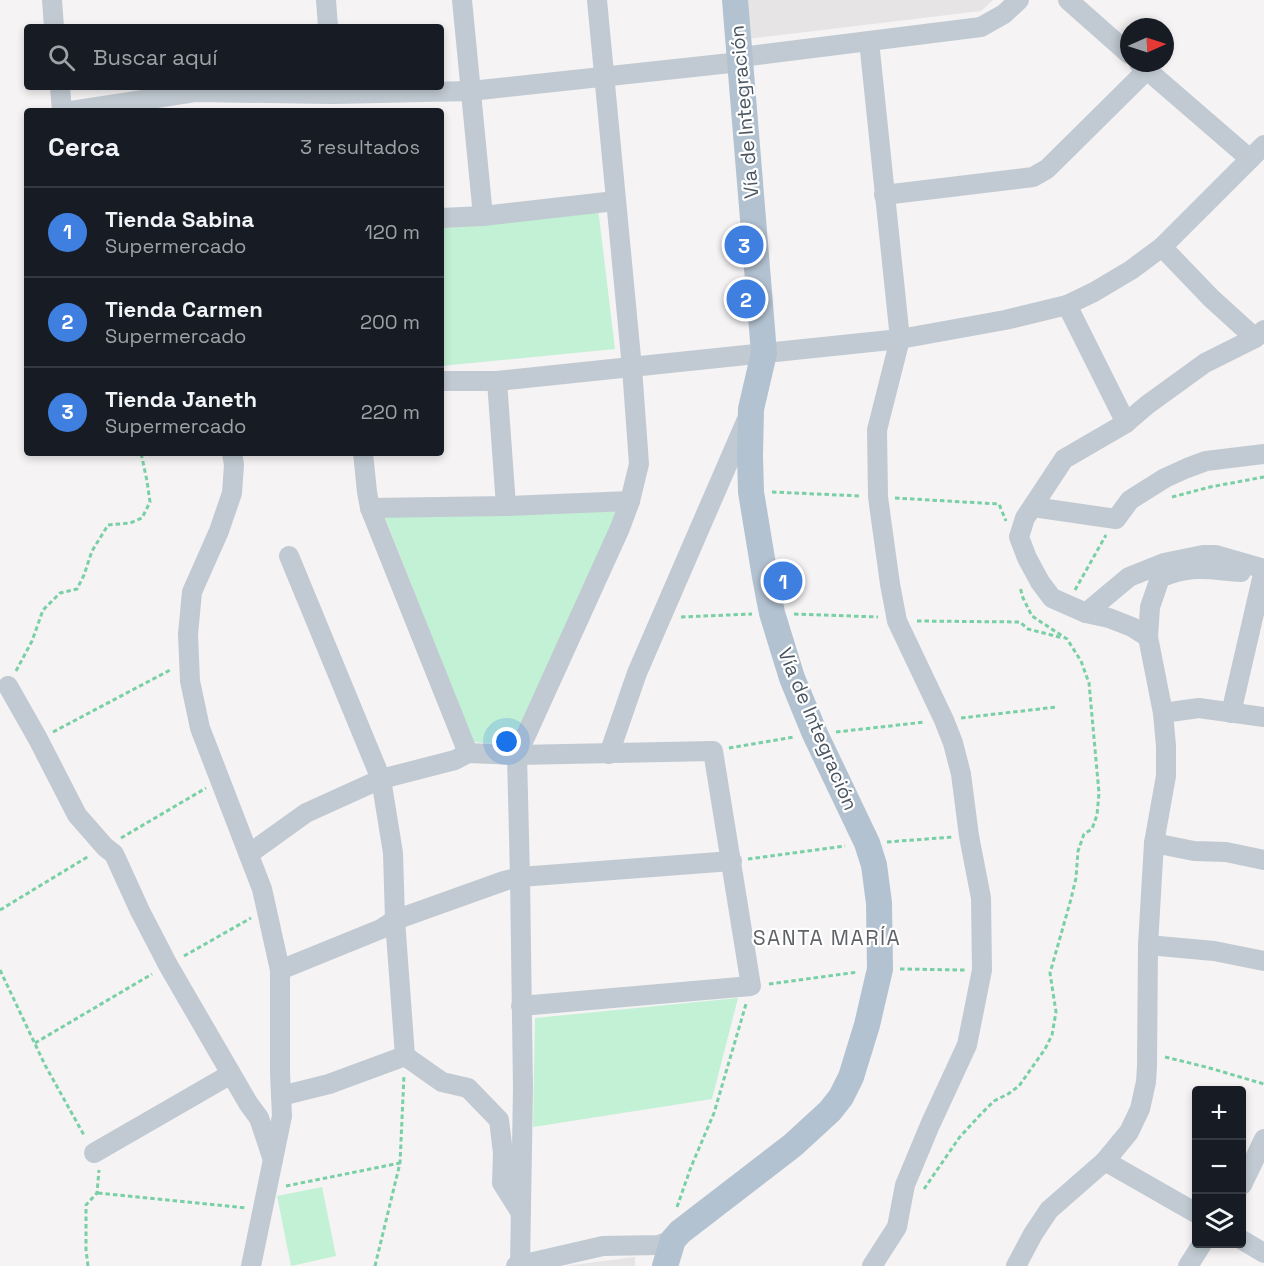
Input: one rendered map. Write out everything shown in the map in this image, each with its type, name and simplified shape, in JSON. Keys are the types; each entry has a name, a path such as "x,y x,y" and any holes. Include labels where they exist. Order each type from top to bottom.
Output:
{"main road":[{"name":"Vía de Integración","path":"673,1240 680,1232 793,1145 830,1111 841,1097 852,1077 880,969 879,903 874,865 867,843 815,734 792,678 772,613 751,492 752,409 764,352 735,0"},
{"path":"665,1266 673,1240"}],"street":[{"path":"52,0 54,24"},
{"path":"326,0 328,24"},
{"path":"462,0 483,216"},
{"path":"597,0 639,464 630,501 615,539 518,755 523,1088 519,1265 603,1246 659,1245 673,1240"},
{"path":"109,108 195,101 471,92 740,62 748,56 981,27 1005,14 1019,0"},
{"path":"1068,0 1120,46"},
{"path":"869,41 900,339 877,430 878,497 897,621 944,720 961,774 969,836 981,898 982,970 966,1045 905,1185 897,1227 872,1266"},
{"path":"885,195 1034,177 1047,169 1137,72"},
{"path":"444,381 497,381 900,339 1005,320 1067,305 1131,270 1162,247 1257,152 1151,72"},
{"path":"60,90 62,108"},
{"path":"444,218 483,216 615,201"},
{"path":"1148,637 1132,627 1109,618 1086,613 1052,598 1027,558 1019,537 1026,518 1064,459 1126,423 1205,363 1259,334 1211,298 1162,247"},
{"path":"1067,305 1126,423"},
{"path":"497,381 506,506"},
{"path":"609,754 637,673 752,409"},
{"path":"1034,507 1116,519 1130,500 1165,478 1187,468 1206,461 1264,454"},
{"path":"232,456 232,493 219,531 192,592 188,634 190,681 200,728 262,888 280,970 282,1116 251,1266"},
{"path":"363,456 370,508 468,753"},
{"path":"370,508 630,501"},
{"path":"1086,613 1129,577 1164,563 1236,551 1264,556"},
{"path":"1018,1265 1049,1210 1105,1161 1129,1132 1140,1109 1146,1082 1148,945 1154,843 1166,776 1163,712 1148,637 1150,607 1160,578 1173,572 1206,568 1242,572 1264,569 1216,555"},
{"path":"289,556 381,779 393,853 395,920 405,1056"},
{"path":"1231,712 1264,570"},
{"path":"8,686 76,815 114,854 168,965 259,1118 273,1162"},
{"path":"1163,712 1199,708 1264,717"},
{"path":"249,854 306,813 381,779 455,760 468,753 518,755 713,751 751,986 521,1006"},
{"path":"1154,843 1194,851 1226,852 1264,861"},
{"path":"280,970 381,929 395,920 520,877 732,861"},
{"path":"1148,945 1214,951 1264,961"},
{"path":"281,1096 329,1084 405,1056"},
{"path":"405,1056 442,1082 468,1088 499,1120 503,1154 502,1183 521,1213"},
{"path":"94,1153 231,1074"},
{"path":"1246,1177 1264,1139"},
{"path":"1105,1161 1192,1210"},
{"path":"1246,1242 1264,1253"},
{"path":"1188,1266 1199,1248"}],"path":[{"path":"8,686 32,641 43,610 60,593 77,589 92,550 108,525 130,523 142,518 150,502 142,456"},
{"path":"1172,497 1264,477"},
{"path":"1067,604 1116,519"},
{"path":"922,1192 959,1138 979,1116 994,1101 1019,1086 1052,1035 1056,1012 1050,973 1076,878 1078,851 1084,834 1092,829 1097,815 1099,793 1089,683 1081,661 1067,639 1032,616 1023,598 1019,581"},
{"path":"661,618 772,613"},
{"path":"1020,622 1028,629 1067,639"},
{"path":"38,740 189,659"},
{"path":"713,751 815,734"},
{"path":"0,910 221,780"},
{"path":"35,1043 267,909"},
{"path":"0,970 77,1125 99,1161 97,1193 86,1205 88,1266"},
{"path":"673,1240 675,1212 714,1113 751,986"},
{"path":"1147,1053 1264,1084"},
{"path":"375,1266 400,1163 405,1056"},
{"path":"97,1193 265,1200 400,1163"}],"shaded area":[{"path":"745,0 993,0 981,11 747,39"},
{"path":"635,1257 635,1266 565,1266"}],"green space":[{"path":"598,208 615,349 444,366 444,224"},
{"path":"620,511 512,746 473,742 384,515"},
{"path":"738,998 712,1099 533,1127 535,1018"},
{"path":"322,1187 336,1256 291,1266 277,1196"}],"place":[{"name":"Tienda Janeth","path":"744,245"},
{"name":"Tienda Carmen","path":"746,299"},
{"name":"Tienda Sabina","path":"783,581"}],"district":[{"name":"SANTA MARÍA","path":"827,938"}]}
